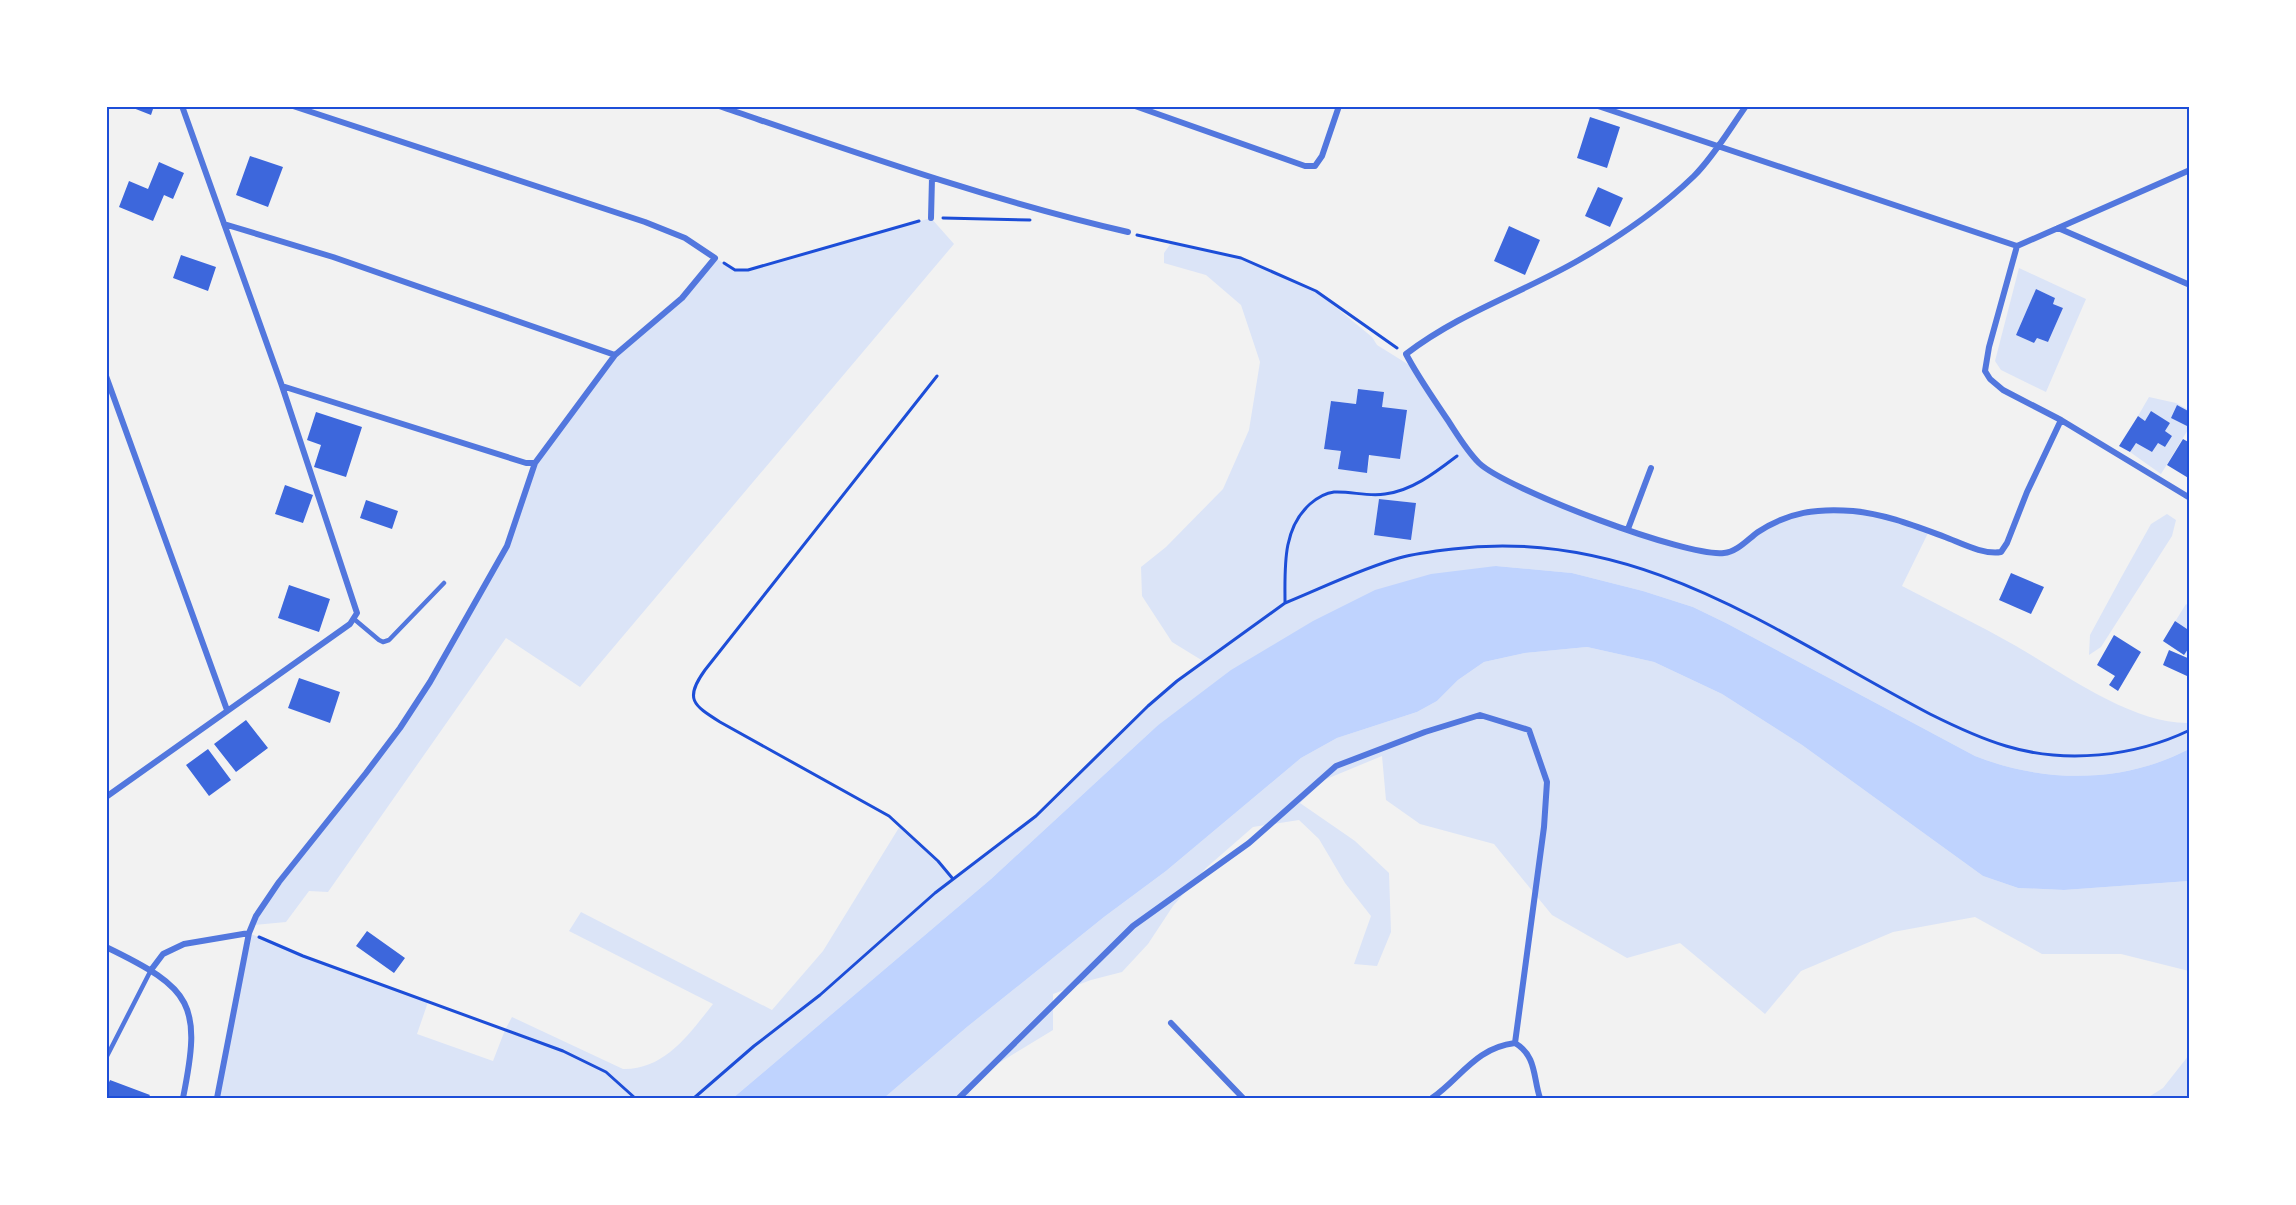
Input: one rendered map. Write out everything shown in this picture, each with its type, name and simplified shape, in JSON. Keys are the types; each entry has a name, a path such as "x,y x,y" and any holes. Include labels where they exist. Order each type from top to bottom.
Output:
{"street":[{"path":"106,797 352,621 357,613 282,386 182,106"},
{"path":"217,1098 249,933 256,916 279,882 400,728 430,682 507,546 535,463 615,355 682,298 715,258 686,238 645,222 293,106"},
{"path":"719,106 932,178 1057,216 1128,232"},
{"path":"1135,106 1305,166 1315,165 1322,156 1339,106"},
{"path":"1598,106 2017,246 2190,170"},
{"path":"1746,106 1719,146 1694,176 1640,221 1579,260 1454,321 1406,354 1466,448 1486,468 1515,485 1556,503 1628,529 1706,552 1732,551 1762,529 1782,518 1806,511 1854,511 1902,522 1976,548 1999,553 2007,543 2027,492 2061,420"},
{"path":"931,218 932,178"},
{"path":"224,224 333,257 615,355"},
{"path":"2058,228 2190,285"},
{"path":"2017,246 1989,347 1985,372 2003,390 2061,420 2190,498"},
{"path":"106,376 227,710"},
{"path":"282,386 526,463 535,463"},
{"path":"1628,529 1651,468"},
{"path":"958,1098 1133,926 1249,843 1336,766 1425,732 1480,715 1529,730 1546,782 1544,827 1515,1043"},
{"path":"150,970 163,954 184,944 249,933"},
{"path":"106,947 166,980 176,989 188,1010 191,1020 192,1055 183,1098"},
{"path":"1171,1023 1243,1098"},
{"path":"1432,1098 1477,1058 1493,1048 1515,1043 1522,1047 1532,1062 1540,1098"}],"lane":[{"path":"352,621 383,642 389,640 444,582"},
{"path":"106,1058 150,970"}],"path":[{"path":"715,258 735,270 748,270 931,218 1040,222"},
{"path":"1128,232 1241,258 1316,291 1406,354"},
{"path":"937,376 705,670 692,691 694,700 699,706 720,722 889,816 938,861 953,879"},
{"path":"1285,603 1289,536 1297,519 1308,505 1324,494 1333,492 1374,495 1415,485 1439,470 1466,448"},
{"path":"694,1098 754,1046 820,995 953,879 1036,816 1114,737 1155,700 1285,603 1399,558 1469,547 1508,544 1543,546 1590,554 1647,570 1741,609 1929,714 1986,740 2008,747 2059,756 2078,756 2141,747 2190,730"},
{"path":"249,933 303,956 572,1055 606,1072 635,1098"}],"shaded area":[{"path":"931,218 954,244 580,687 506,638 328,892 309,891 286,922 253,925 256,916 400,728 501,559 535,463 615,355 682,298 715,258 735,270 748,270"},
{"path":"1171,243 1241,258 1316,291 1372,337 1377,345 1414,368 1480,463 1525,490 1656,539 1718,553 1739,546 1795,514 1854,511 1929,531 1902,586 2002,638 2077,683 2122,706 2167,721 2189,723 2189,749 2137,769 2110,774 2056,775 2001,765 1975,756 1693,607 1643,591 1572,573 1496,566 1157,726 991,879 733,1098 217,1098 249,933 303,956 428,1002 417,1034 493,1061 512,1017 623,1069 638,1068 664,1057 675,1048 713,1004 569,931 581,912 772,1010 823,951 900,826 938,861 953,879 1036,816 1114,737 1203,661 1172,642 1142,596 1141,567 1166,547 1223,489 1249,430 1260,362 1241,305 1206,275 1164,263 1164,253","holes":["1358,389 1384,392 1367,472 1339,469 1341,451 1324,449 1331,401 1356,404","1379,499 1415,503 1411,540 1374,535"]},
{"path":"2019,268 2086,299 2046,392 2001,370 1995,361","holes":["2036,289 2055,298 2053,304 2063,308 2048,342 2037,338 2034,343 2016,335"]},
{"path":"2149,397 2176,403 2189,410 2189,428 2161,474 2130,452 2136,443 2152,452 2158,443 2165,447 2172,436 2165,431 2170,423 2152,412 2145,421 2138,416"},
{"path":"2167,514 2176,520 2172,536 2101,647 2089,655 2090,635 2122,576 2151,524"},
{"path":"2186,604 2189,606 2189,658 2163,641"},
{"path":"1587,647 1654,662 1722,694 1802,745 1983,876 2018,888 2064,890 2189,881 2189,971 2121,954 2042,954 1975,917 1893,932 1801,971 1765,1014 1680,943 1627,958 1552,915 1494,844 1420,824 1386,800 1382,756 1324,780 1300,803 1355,841 1389,873 1391,932 1377,966 1354,964 1371,916 1345,883 1319,839 1299,820 1253,827 1206,868 1173,906 1148,944 1122,972 1053,994 1053,1030 994,1066 969,1089 970,1098 884,1098 967,1027 1104,917 1166,871 1301,758 1337,738 1417,712 1437,701 1458,680 1484,662 1525,653"},
{"path":"2189,1055 2189,1098 2147,1098 2163,1088"}],"water":[{"path":"1496,566 1572,573 1643,591 1693,607 1975,756 2001,765 2056,775 2110,774 2137,769 2189,749 2189,881 2064,890 2018,888 1983,876 1802,745 1722,694 1654,662 1587,647 1525,653 1484,662 1458,680 1437,701 1417,712 1337,738 1301,758 1166,871 1104,917 967,1027 884,1098 733,1098 991,879 1157,726 1231,670 1313,621 1375,590 1431,574"}],"building":[{"path":"128,106 154,106 151,115"},
{"path":"1590,117 1620,127 1607,168 1577,158"},
{"path":"250,156 283,167 268,207 236,195"},
{"path":"159,162 184,173 173,199 164,195 153,221 119,207 129,181 148,189"},
{"path":"1598,187 1623,198 1610,227 1585,216"},
{"path":"1509,226 1540,240 1525,275 1494,261"},
{"path":"181,255 216,267 208,291 173,278"},
{"path":"2036,289 2055,298 2053,304 2063,308 2048,342 2037,338 2034,343 2016,335"},
{"path":"1358,389 1384,392 1382,407 1407,410 1400,459 1369,455 1367,473 1338,469 1341,451 1324,449 1331,401 1356,404"},
{"path":"2177,405 2190,412 2187,426 2171,418"},
{"path":"2151,411 2170,423 2165,431 2172,436 2165,447 2158,443 2152,452 2136,443 2130,452 2119,446 2138,416 2145,421"},
{"path":"316,412 362,427 346,477 314,467 321,445 307,440"},
{"path":"2183,439 2190,443 2190,479 2167,465"},
{"path":"285,485 313,495 303,523 275,514"},
{"path":"1379,499 1416,503 1411,540 1374,535"},
{"path":"366,500 398,511 392,529 360,518"},
{"path":"2011,573 2044,587 2031,614 1999,600"},
{"path":"289,585 330,599 319,632 278,618"},
{"path":"2175,621 2190,631 2190,646 2184,655 2163,641"},
{"path":"2114,635 2141,652 2118,691 2109,685 2115,676 2097,665"},
{"path":"2169,650 2190,659 2187,676 2163,665"},
{"path":"299,678 340,692 330,723 288,708"},
{"path":"246,720 268,748 236,772 214,744"},
{"path":"208,749 231,780 209,796 186,765"},
{"path":"367,931 405,958 394,973 356,946"},
{"path":"110,1080 150,1095 148,1098 106,1098 106,1089"}]}
